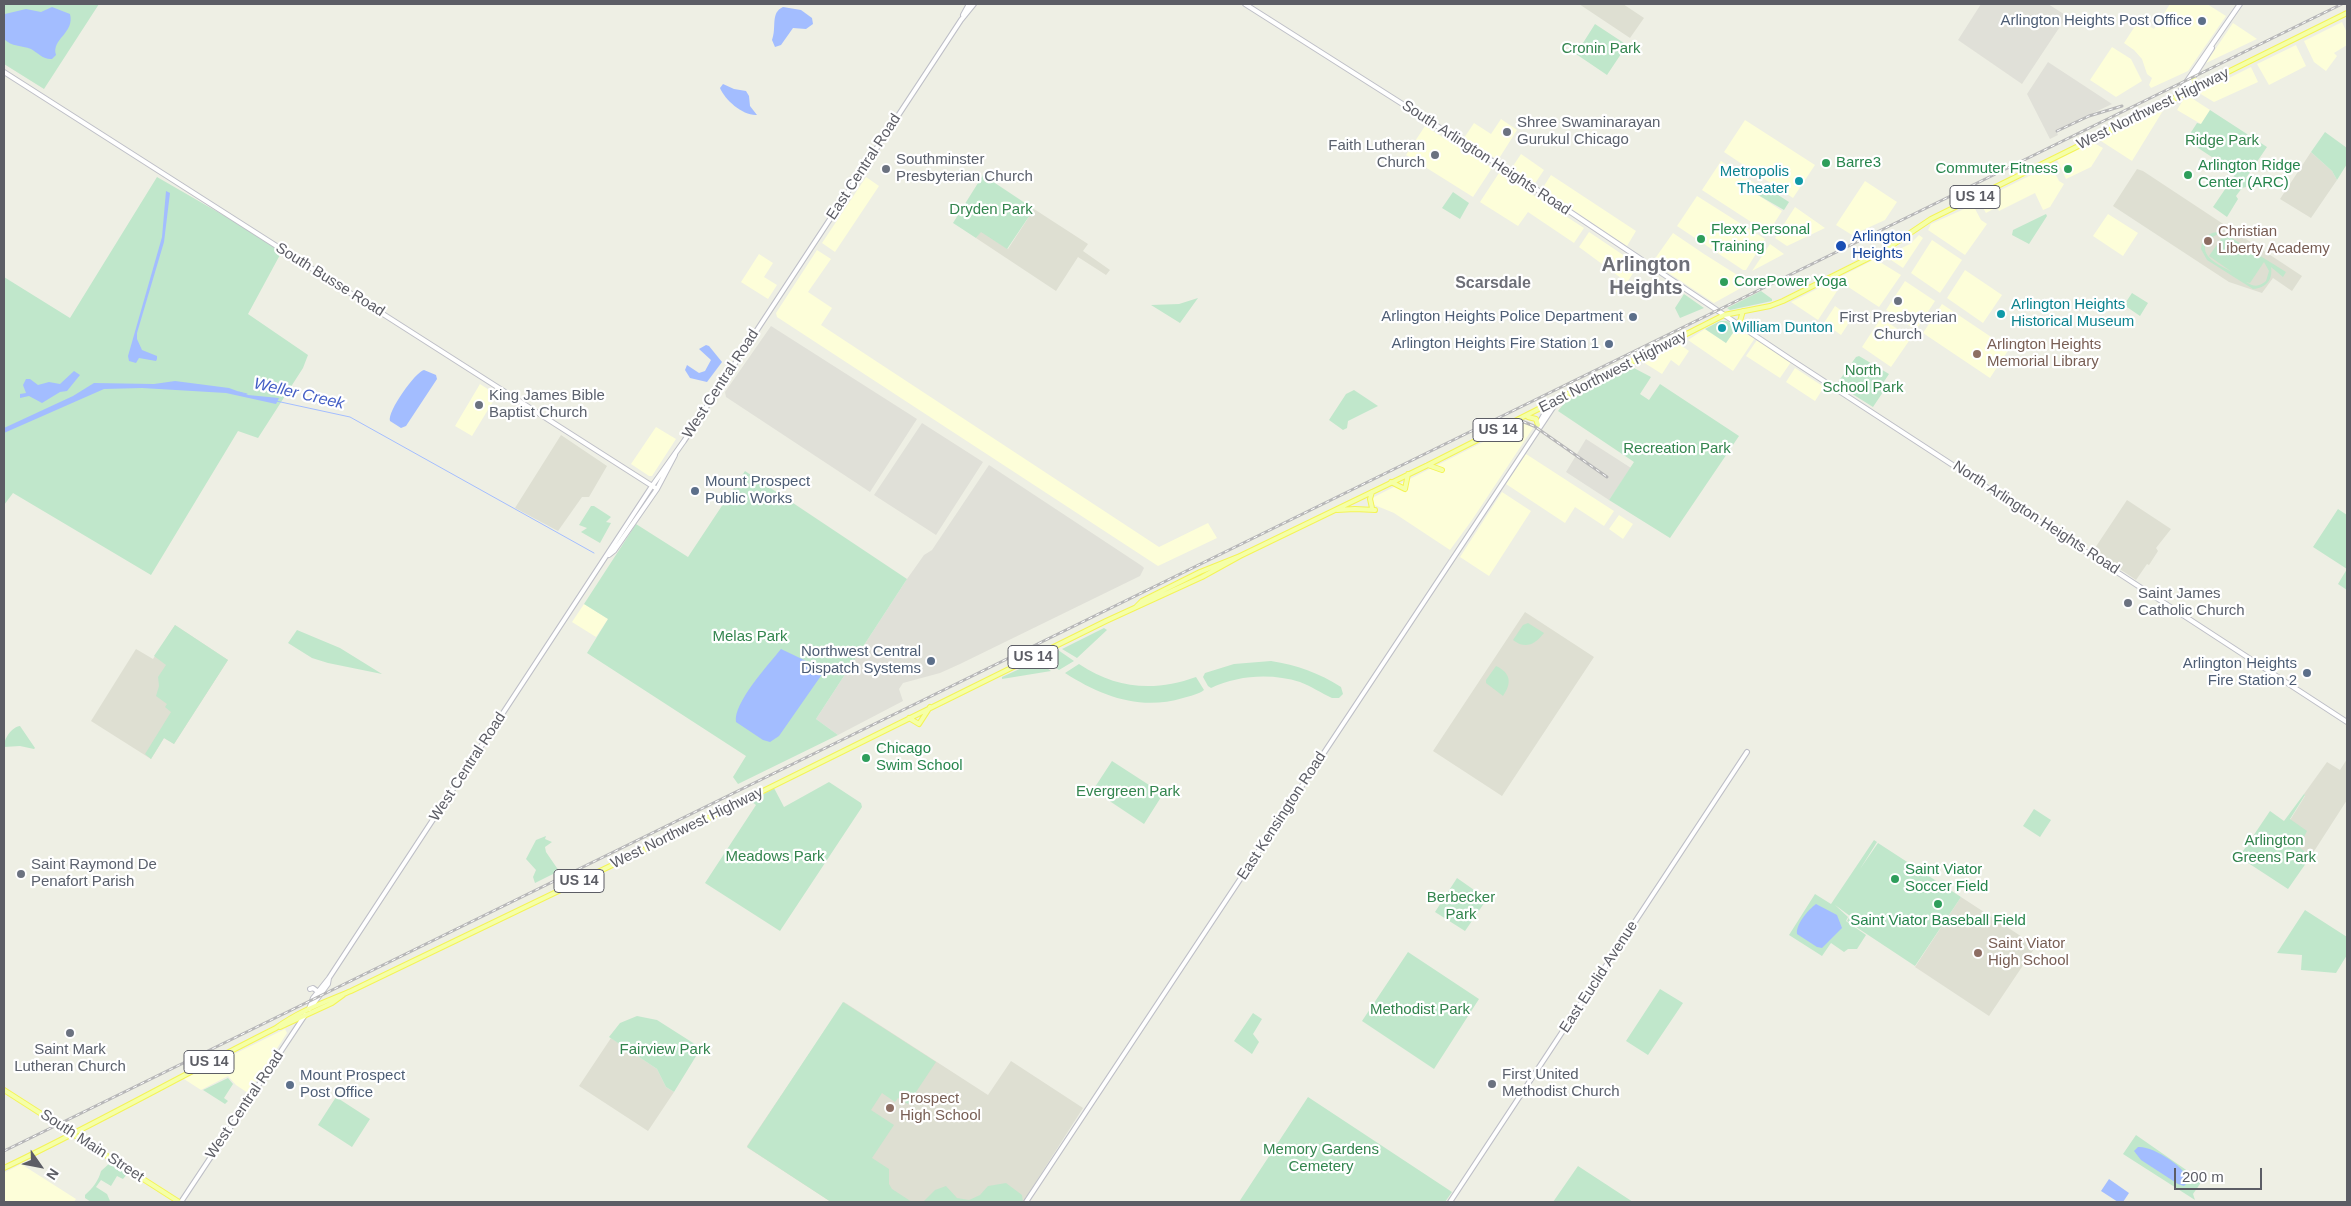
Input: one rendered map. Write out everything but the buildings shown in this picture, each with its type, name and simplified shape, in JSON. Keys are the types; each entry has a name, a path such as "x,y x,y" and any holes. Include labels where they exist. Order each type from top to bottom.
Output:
{"main road":[{"name":"East Central Road","path":"961,20 969,4"},
{"name":"East Central Road","path":"766,315 961,20 974,4"},
{"name":"South Arlington Heights Road","path":"1245,4 1530,185 1724,315"},
{"path":"2182,95 2240,4"},
{"name":"West Northwest Highway","path":"1828,278 1885,250 1931,219 2347,13"},
{"path":"2174,99 2216,41"},
{"name":"South Busse Road","path":"4,72 657,489"},
{"path":"2193,78 2194,84 2203,85"},
{"name":"East Northwest Highway","path":"810,768 930,707 1134,608 1142,601 1200,572 1240,556 1526,417 1724,315 1774,305 1828,278"},
{"path":"1742,327 1740,321 1743,311"},
{"name":"West Central Road","path":"309,1009 310,1003 329,978 766,315"},
{"name":"North Arlington Heights Road","path":"1724,315 2347,722"},
{"name":"East Kensington Road","path":"1026,1202 1538,427 1546,410 1558,400"},
{"path":"1526,417 1533,418 1538,427"},
{"name":"West Central Road","path":"608,555 614,551 657,489 672,464 676,453"},
{"path":"1428,465 1442,470"},
{"path":"1391,482 1404,489 1408,474"},
{"path":"1333,511 1355,508 1374,509 1370,498 1372,492"},
{"path":"909,718 919,724 930,707"},
{"name":"East Euclid Avenue","path":"1450,1202 1748,752"},
{"name":"West Northwest Highway","path":"72,1134 323,1002 347,993 810,768"},
{"name":"West Central Road","path":"180,1202 309,1009 320,997 329,978"},
{"path":"310,989 313,988 318,991"},
{"name":"West Northwest Highway","path":"276,1028 304,1017 347,993"},
{"path":"320,997 323,1002"},
{"name":"South Main Street","path":"4,1090 180,1202"},
{"name":"US 14","path":"4,1168 72,1134"}],"shaded area":[{"path":"1579,4 1623,4 1644,18 1630,38"},
{"path":"1981,4 2048,4 2067,16 2022,84 1958,40"},
{"path":"2170,4 2207,4 2226,16 2188,71 2151,88 2149,85 2152,78 2147,74 2142,59 2124,43 2139,20 2154,29"},
{"path":"2342,22 2347,33 2347,45 2334,53 2337,56 2326,71 2314,62 2304,41"},
{"path":"2233,23 2257,39 2206,63"},
{"path":"2296,45 2306,66 2269,85 2257,64"},
{"path":"2112,47 2131,59 2142,81 2116,97 2090,80"},
{"path":"2048,62 2112,104 2056,131 2058,135 2050,139 2027,94"},
{"path":"2251,67 2258,82 2214,102 2199,93"},
{"path":"2190,97 2210,110 2201,124 2177,110 2183,100"},
{"path":"2164,109 2132,161 2101,141 2121,130"},
{"path":"1501,119 1517,130 1498,160 1464,138 1474,123 1491,134"},
{"path":"1745,120 1815,165 1793,198 1724,152"},
{"path":"1425,126 1492,168 1473,197 1406,155"},
{"path":"2090,143 2103,148 2091,167 2066,179 2057,160"},
{"path":"2311,152 2332,171 2337,180 2311,218 2280,199"},
{"path":"1521,154 1544,170 1534,185 1511,169"},
{"path":"1721,161 1762,188 1758,195 1782,211 1768,233 1702,190"},
{"path":"2051,165 2059,181 2064,184 2050,207 2043,210 2035,193 1999,211 1997,207 1986,213 1979,201"},
{"name":"Christian Liberty Academy","path":"2137,169 2143,171 2302,276 2292,291 2273,278 2262,293 2229,282 2113,206"},
{"path":"1499,173 1584,228 1574,243 1528,212 1518,226 1480,202"},
{"path":"1551,175 1636,231 1627,246 1542,189"},
{"path":"866,177 879,186 835,252 822,243"},
{"path":"1865,181 1897,202 1885,220 1852,235 1836,225"},
{"path":"1697,196 1765,239 1746,270 1743,270 1677,226"},
{"path":"1973,205 1981,220 1987,224 1965,255 1928,230 1931,224"},
{"path":"1795,207 1825,228 1787,246 1775,238"},
{"path":"1034,209 1088,244 1083,251 1110,270 1106,275 1078,257 1056,291 976,238 981,231 1008,249"},
{"path":"2108,214 2138,233 2123,256 2093,236"},
{"path":"1589,232 1638,265 1620,294 1614,290 1621,278 1579,247"},
{"path":"1673,233 1750,283 1714,303 1655,264 1654,260"},
{"path":"1919,235 1923,238 1903,268 1885,256 1910,244"},
{"path":"1932,240 1962,260 1940,293 1911,273"},
{"path":"1770,244 1784,254 1752,271"},
{"path":"817,250 831,259 808,292 832,308 821,325 1159,547 1208,523 1217,538 1158,566 777,317 776,313"},
{"path":"759,254 773,263 764,277 777,285 768,299 741,282"},
{"path":"1875,259 1901,275 1879,307 1836,279"},
{"path":"1965,270 2002,295 1983,323 1947,298"},
{"path":"1905,281 1935,301 1916,330 1886,310"},
{"path":"1831,282 1839,288 1818,320 1791,302"},
{"path":"1942,304 2009,349 1990,378 1923,333"},
{"path":"1835,306 1852,318 1841,335 1824,323"},
{"path":"1881,318 1911,338 1891,367 1862,347"},
{"path":"771,326 917,419 870,492 726,397 725,392"},
{"path":"1737,327 1755,338 1733,371 1688,340 1705,329 1726,343"},
{"path":"1757,340 1791,362 1780,378 1746,356"},
{"path":"1679,344 1689,351 1679,366 1671,360 1662,374 1643,362"},
{"path":"1795,368 1824,387 1815,401 1786,382"},
{"path":"480,384 497,395 472,436 455,426"},
{"path":"1523,422 1533,428 1450,550 1394,513 1372,504 1372,498"},
{"path":"922,423 983,462 936,535 874,495"},
{"path":"656,427 676,439 652,476 649,476 631,464"},
{"path":"561,435 607,466 589,497 582,497 558,531 515,508"},
{"path":"1586,439 1631,468 1609,500 1566,472"},
{"path":"1526,454 1614,511 1604,526 1575,507 1565,523 1506,484"},
{"path":"989,465 1142,566 1144,568 1140,576 960,664 940,673 903,683 899,689 903,701 838,735 816,719 907,579 924,555 932,550"},
{"path":"1502,492 1531,511 1489,576 1460,557"},
{"path":"2127,500 2171,529 2156,548 2158,551 2149,565 2147,564 2136,580 2093,551"},
{"path":"1619,515 1633,524 1623,539 1609,529"},
{"path":"584,604 608,619 596,637 572,622"},
{"path":"1525,612 1594,657 1502,796 1433,751"},
{"path":"175,625 228,660 174,744 164,738 151,759 91,721 136,649 153,659"},
{"path":"2347,759 2347,800 2311,856 2299,848 2290,820 2305,796 2304,794 2327,762 2340,770"},
{"name":"Saint Viator High School","path":"1961,897 2036,946 1989,1016 1915,967"},
{"name":"Prospect High School","path":"844,1002 988,1095 1011,1061 1083,1108 1023,1202 831,1202 748,1148 747,1146"},
{"path":"285,1029 287,1033 248,1093 236,1085 228,1076 201,1090 184,1079"},
{"path":"611,1038 657,1069 666,1087 674,1092 648,1131 579,1086"},
{"path":"21,1164 76,1199 74,1202 4,1202 4,1173"}],"green space":[{"path":"4,4 99,4 44,89 4,64"},
{"name":"Cronin Park","path":"1595,24 1627,45 1607,75 1576,54"},
{"name":"Ridge Park","path":"2210,110 2267,147 2246,178 2249,179 2246,187 2242,188 2236,196 2238,199 2227,217 2213,207 2236,173 2186,140 2197,123 2201,124"},
{"path":"2325,132 2347,148 2347,164 2337,180 2332,171 2311,152"},
{"name":"Dryden Park","path":"983,175 1034,209 1007,249 981,232 976,238 953,223"},
{"path":"157,177 263,238 281,253 248,314 308,355 303,368 258,438 238,431 151,575 13,493 4,505 4,277 70,318"},
{"path":"1764,186 1789,202 1784,210 1758,195"},
{"path":"1453,192 1469,203 1460,219 1442,208"},
{"path":"2046,214 2047,216 2029,244 2012,235 2013,230"},
{"path":"2222,232 2286,272 2283,277 2271,267 2271,276 2268,283 2253,289 2207,260 2201,249 2203,241 2210,234","holes":["2218,234 2222,235 2245,250 2223,236 2209,256 2232,272 2212,260 2205,251 2207,240","2264,262 2269,271 2266,281 2256,286 2246,282 2250,283"]},
{"path":"1761,291 1772,301 1730,310 1727,308"},
{"path":"2132,293 2148,303 2140,316 2124,305"},
{"path":"1684,294 1704,308 1680,318 1675,308"},
{"path":"1198,298 1180,323 1151,305 1179,304"},
{"path":"1720,321 1727,321 1737,327 1726,343 1705,329"},
{"name":"North School Park","path":"1859,356 1889,374 1883,383 1887,386 1873,407 1838,385 1838,382 1856,357"},
{"name":"Recreation Park","path":"1632,367 1651,377 1640,394 1649,400 1660,384 1739,436 1670,538 1609,500 1634,462 1558,411 1565,402"},
{"path":"1354,390 1378,406 1348,421 1347,428 1343,430 1329,420 1346,394"},
{"name":"Melas Park","path":"745,471 907,579 816,719 838,735 738,784 733,777 746,756 587,653 608,619 584,604 636,524 688,557"},
{"path":"591,506 611,517 606,522 611,523 600,543 581,532 587,528 579,525"},
{"path":"2338,509 2347,515 2347,569 2313,547"},
{"path":"2347,569 2347,590 2338,584"},
{"path":"1528,623 1544,633 1534,643 1522,645 1513,640 1523,625"},
{"path":"175,625 228,660 174,744 164,738 151,759 145,754 171,712 165,707 167,704 156,696 159,686 158,677 166,665 154,656"},
{"path":"1104,628 1107,630 1077,658 1062,649"},
{"path":"297,630 340,648 382,674 312,658 288,643"},
{"path":"1058,650 1074,661 1059,670 1042,658"},
{"path":"1037,661 1051,671 1002,679 1002,677"},
{"path":"1271,661 1299,667 1316,674 1341,687 1343,694 1339,698 1332,698 1308,685 1278,677 1244,678 1232,680 1211,688 1203,677 1205,673 1234,664"},
{"path":"1079,664 1107,679 1136,686 1166,685 1196,677 1204,690 1191,696 1167,702 1151,703 1121,699 1093,688 1065,673"},
{"path":"1496,666 1505,672 1509,683 1503,696 1486,683 1486,680"},
{"path":"20,726 34,749 20,746 4,747 5,740 9,734 14,728"},
{"name":"Evergreen Park","path":"1112,761 1163,794 1144,824 1093,790"},
{"name":"Meadows Park","path":"829,782 861,803 862,807 780,931 705,883 756,805 751,801 774,788 784,807"},
{"name":"Arlington Greens Park","path":"2304,794 2290,819 2307,831 2299,847 2311,856 2288,889 2239,857 2270,811 2284,821"},
{"path":"2034,809 2051,820 2040,837 2023,826"},
{"path":"546,836 545,839 552,842 545,847 546,852 559,871 535,883 533,877 536,870 526,859 536,840"},
{"path":"1874,840 1877,842 1860,869 1878,843 1961,897 1915,966 1847,921 1850,916 1835,905 1848,917 1846,921 1866,935 1857,949 1848,949 1844,952 1831,943 1822,956 1789,935 1815,894 1831,904"},
{"name":"Berbecker Park","path":"1457,878 1487,899 1465,931 1435,912"},
{"path":"2305,910 2347,937 2347,955 2336,973 2301,970 2302,955 2277,953"},
{"name":"Methodist Park","path":"1408,952 1479,999 1434,1069 1362,1021"},
{"path":"1660,989 1683,1003 1648,1055 1626,1041"},
{"path":"843,1002 936,1062 908,1104 898,1098 895,1102 882,1093 871,1110 894,1125 872,1158 889,1169 889,1184 892,1189 912,1202 831,1202 747,1147"},
{"path":"1253,1013 1262,1019 1253,1034 1259,1042 1252,1054 1234,1041"},
{"name":"Fairview Park","path":"637,1016 657,1020 701,1048 674,1092 666,1087 657,1069 609,1037 620,1023"},
{"path":"228,1078 233,1084 224,1098 228,1101 225,1104 203,1090"},
{"path":"336,1097 370,1119 352,1147 318,1125"},
{"name":"Memory Gardens Cemetery","path":"1308,1097 1452,1192 1445,1202 1239,1202"},
{"path":"2136,1135 2202,1181 2193,1194 2195,1200 2123,1154"},
{"path":"111,1162 128,1173 123,1179 117,1176 111,1186 101,1180 96,1187 107,1194 110,1201 91,1202 85,1198 85,1195 99,1178 101,1171"},
{"path":"1578,1166 1633,1202 1553,1202"},
{"path":"1006,1183 1022,1195 1023,1202 923,1202 935,1190 946,1186 957,1198 969,1200 980,1195 988,1186"}],"water":[{"path":"52,7 70,14 71,21 55,49 56,55 52,59 4,39 5,14 26,9 41,12"},
{"path":"783,7 801,10 812,18 813,24 806,29 793,28 781,45 775,47 772,40 775,17 776,13"},
{"path":"723,84 734,89 746,91 749,96 750,106 757,115 746,113 730,102 720,88"},
{"path":"166,191 170,193 164,242 137,333 137,339 142,350 157,356 157,359 156,361 139,358 136,363 129,361 128,356 162,237"},
{"path":"706,345 722,362 707,382 690,378 685,370 687,365 699,373 705,371 711,360 699,349"},
{"path":"424,370 436,375 437,379 406,426 401,428 390,421 390,416 408,385"},
{"path":"74,371 80,375 67,391 60,392 42,403 29,396 20,398 20,394 26,393 23,385 26,379 30,379 38,385 49,382 60,384"},
{"path":"175,381 229,388 248,395 279,398 276,404 226,393 142,388 104,389 4,433 4,428 73,396 94,383 154,384"},
{"path":"781,649 825,670 779,736 770,742 763,740 736,722 740,705 746,695"},
{"path":"1816,904 1837,915 1842,928 1822,948 1817,947 1797,934 1800,922"},
{"path":"2138,1147 2144,1147 2168,1158 2187,1176 2188,1182 2184,1186 2178,1184 2141,1160 2134,1151"},
{"path":"2109,1179 2129,1193 2123,1202 2118,1202 2101,1191"}],"waterway":[{"name":"Weller Creek","path":"239,392 247,394"},
{"name":"Weller Creek","path":"276,401 350,417 594,553"}],"railway":[{"path":"4,1151 2342,4"},
{"path":"2057,131 2089,116 2122,106"},
{"path":"1499,420 1519,420 1534,426 1607,477"}],"place":[{"name":"Arlington Heights Post Office","path":"2202,21"},
{"name":"Shree Swaminarayan Gurukul Chicago","path":"1507,132"},
{"name":"Faith Lutheran Church","path":"1435,155"},
{"name":"Barre3","path":"1826,163"},
{"name":"Southminster Presbyterian Church","path":"886,169"},
{"name":"Commuter Fitness","path":"2068,169"},
{"name":"Arlington Ridge Center (ARC)","path":"2188,175"},
{"name":"Metropolis Theater","path":"1799,181"},
{"name":"Flexx Personal Training","path":"1701,239"},
{"name":"Christian Liberty Academy","path":"2208,241"},
{"name":"Arlington Heights","path":"1841,246"},
{"name":"CorePower Yoga","path":"1724,282"},
{"name":"First Presbyterian Church","path":"1898,301"},
{"name":"Arlington Heights Historical Museum","path":"2001,314"},
{"name":"Arlington Heights Police Department","path":"1633,317"},
{"name":"William Dunton","path":"1722,328"},
{"name":"Arlington Heights Fire Station 1","path":"1609,344"},
{"name":"Arlington Heights Memorial Library","path":"1977,354"},
{"name":"King James Bible Baptist Church","path":"479,405"},
{"name":"Mount Prospect Public Works","path":"695,491"},
{"name":"Saint James Catholic Church","path":"2128,603"},
{"name":"Northwest Central Dispatch Systems","path":"931,661"},
{"name":"Arlington Heights Fire Station 2","path":"2307,673"},
{"name":"Chicago Swim School","path":"866,758"},
{"name":"Saint Raymond De Penafort Parish","path":"21,874"},
{"name":"Saint Viator Soccer Field","path":"1895,879"},
{"name":"Saint Viator Baseball Field","path":"1938,904"},
{"name":"Saint Viator High School","path":"1978,953"},
{"name":"Saint Mark Lutheran Church","path":"70,1033"},
{"name":"First United Methodist Church","path":"1492,1084"},
{"name":"Mount Prospect Post Office","path":"290,1085"},
{"name":"Prospect High School","path":"890,1108"}],"district":[{"name":"Arlington Heights","path":"1646,276"},
{"name":"Scarsdale","path":"1493,284"}]}
